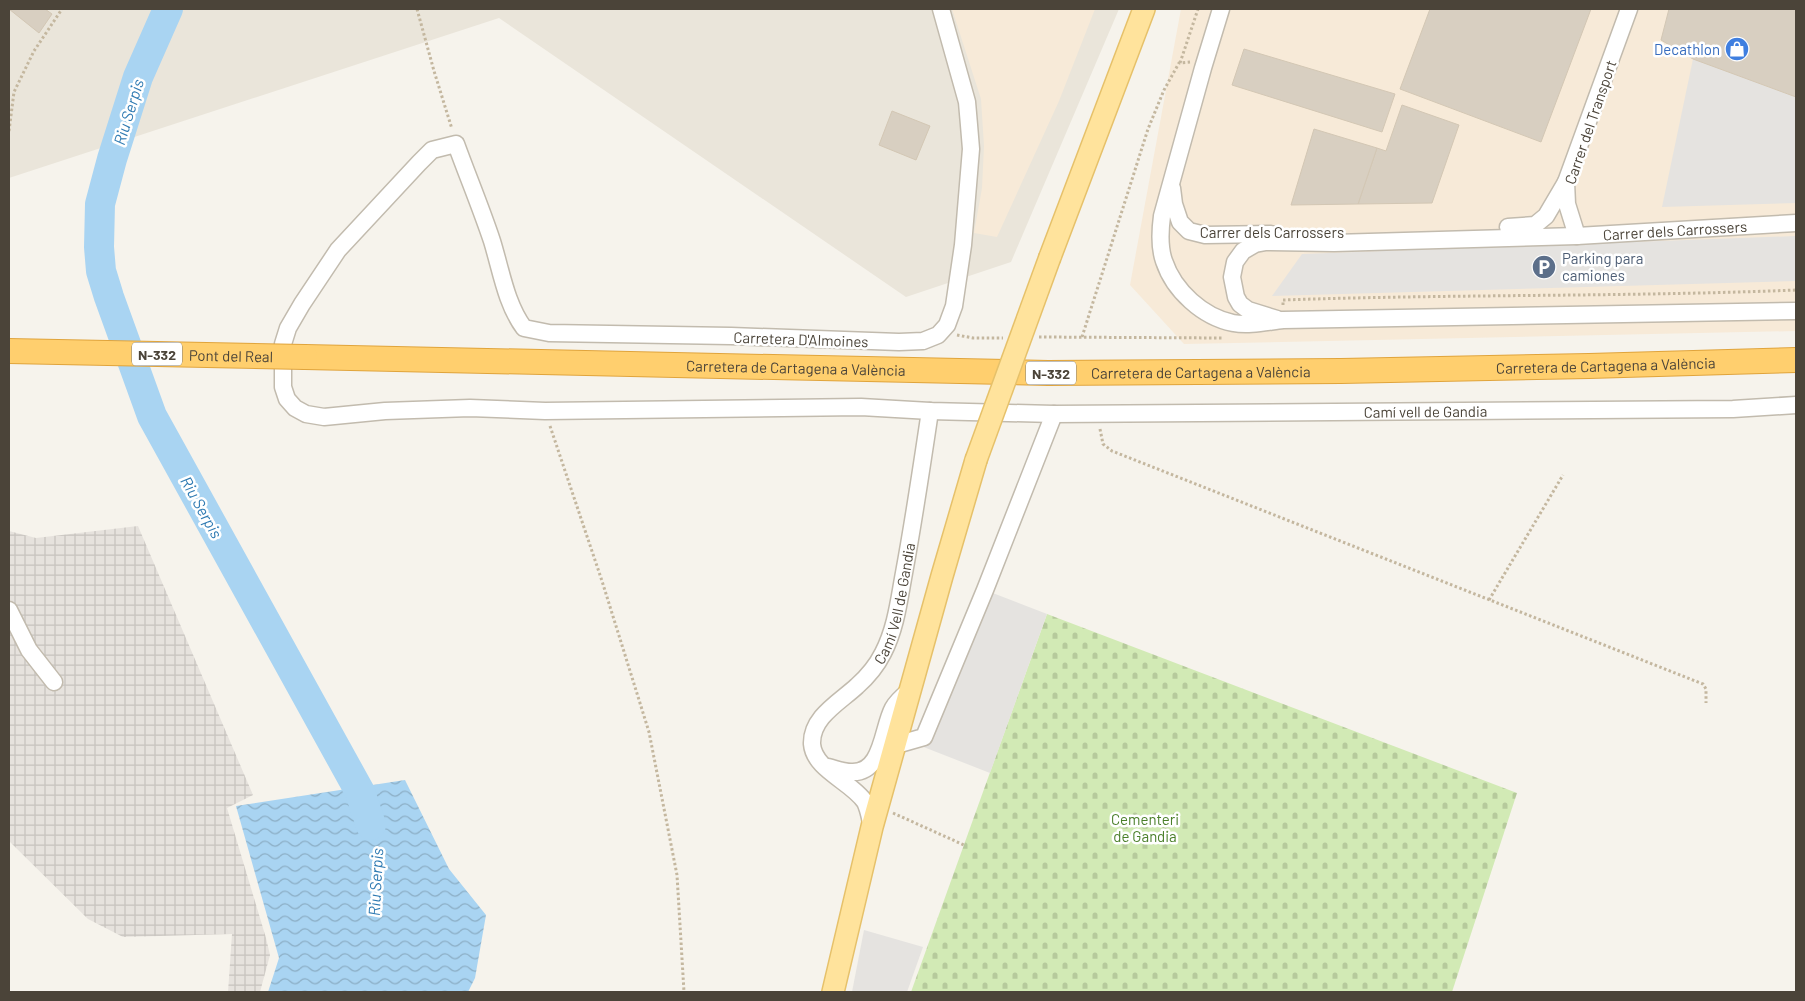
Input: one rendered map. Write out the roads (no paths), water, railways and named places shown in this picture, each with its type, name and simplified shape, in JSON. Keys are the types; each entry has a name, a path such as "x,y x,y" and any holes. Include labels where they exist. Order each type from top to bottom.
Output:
{"highway":[{"name":"Pont del Real","path":"9,351 305,357"},
{"name":"Carretera de Cartagena a València","path":"305,357 1048,373 1341,371 1796,360"}],"main road":[{"path":"833,992 872,828 976,460 1050,257 1144,9"}],"street":[{"name":"Carretera D'Almoines","path":"456,144 480,204 510,299 518,320 524,328 549,333 899,342 923,341 938,335 946,325 954,306 971,149 967,102 941,9"},
{"name":"Carrer dels Carrossers","path":"1221,9 1171,182 1174,204 1180,222 1189,231 1205,234 1253,235 1535,225 1546,216 1566,182"},
{"name":"Carrer del Transport","path":"1577,236 1567,204 1566,182 1629,9"},
{"name":"Camí vell de Gandia","path":"456,144 432,150 398,185 338,250 302,304 288,328 283,344 282,387 287,399 295,408 306,414 324,417 470,408 545,411 861,407 1054,414 1733,409 1796,404"},
{"path":"1171,182 1162,216 1161,246 1164,262 1184,293 1204,311 1223,320 1248,325 1283,320 1796,311"},
{"name":"Carrer dels Carrossers","path":"1283,320 1248,310 1240,304 1236,297 1232,278 1235,262 1243,252 1255,244 1266,242 1577,236 1796,223"},
{"name":"Camí Vell de Gandia","path":"872,828 868,811 858,794 823,765 816,756 812,746 812,735 824,714 859,684 875,664 885,648 895,621 912,535 930,411"},
{"path":"896,745 924,737 985,590 1054,414"},
{"path":"9,610 29,650 54,682"},
{"path":"823,765 852,772 865,770 877,755 893,707 910,691"}],"water":[{"path":"405,780 449,869 486,915 475,978 468,992 268,992 279,958 236,806"}],"waterway":[{"name":"Riu Serpis","path":"168,9 138,77 100,204 99,247 101,271 152,416 360,792 371,825"}],"place":[{"name":"Decathlon","path":"1737,49"},
{"name":"Parking para camiones","path":"1544,267"}],"park label":[{"name":"Cementeri de Gandia","path":"1145,828"}]}
